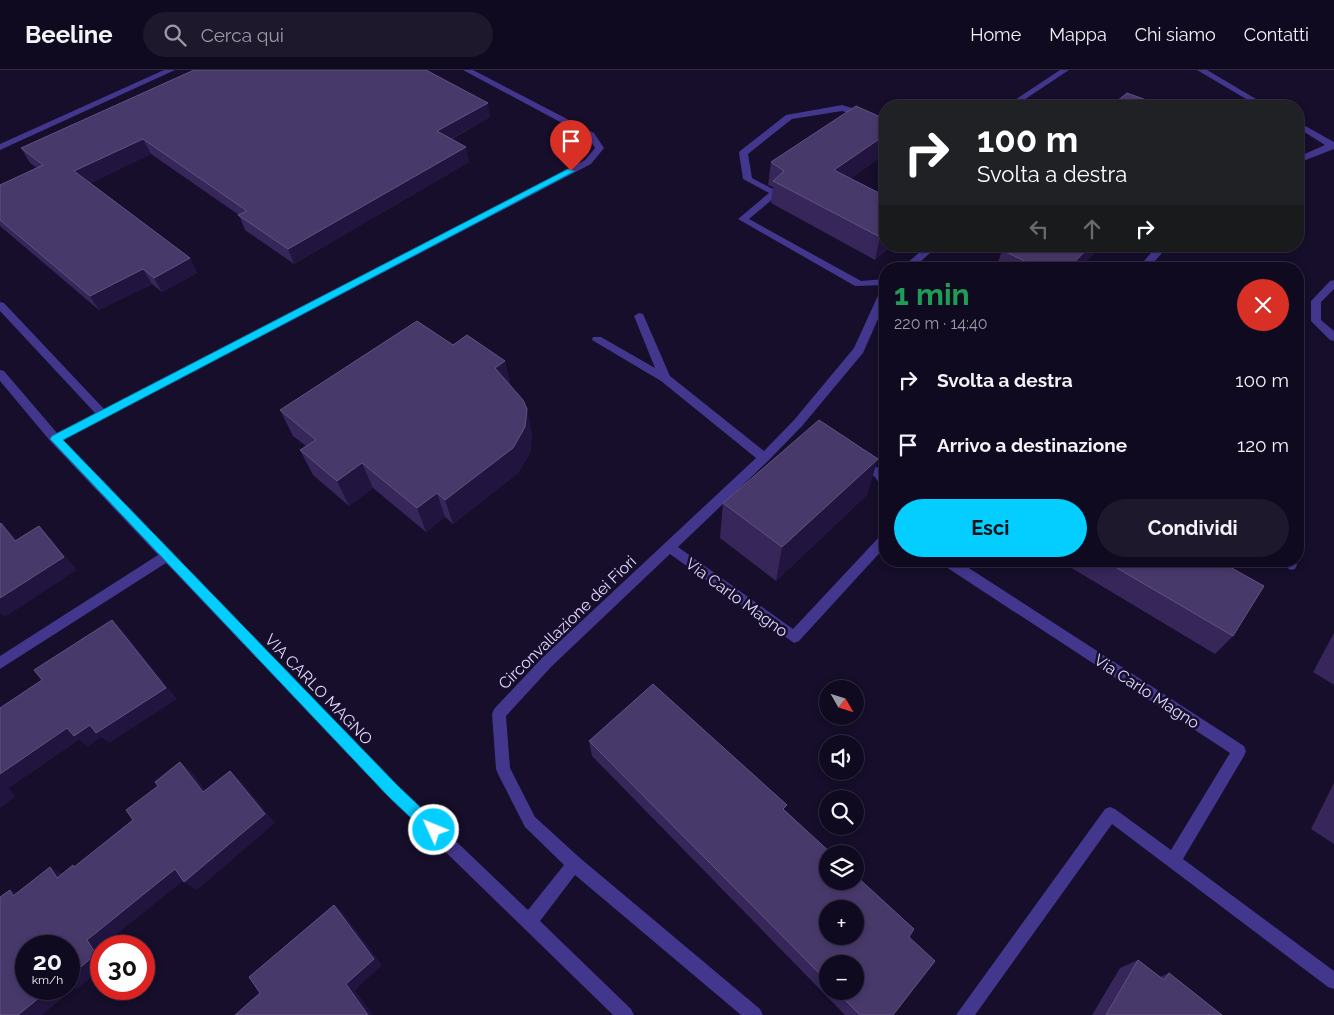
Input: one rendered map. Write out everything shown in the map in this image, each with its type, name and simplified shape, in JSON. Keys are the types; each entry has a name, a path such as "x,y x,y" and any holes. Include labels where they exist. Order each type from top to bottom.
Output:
{"street":[{"path":"0,147 171,70"},
{"path":"55,439 588,162 600,148 591,135 467,70"},
{"path":"1019,100 1065,70"},
{"path":"1201,70 1254,100"},
{"path":"879,119 842,108 789,117 743,153 748,179 775,194 743,220 859,284 879,282"},
{"path":"1304,129 1333,146"},
{"path":"1304,158 1333,146"},
{"path":"914,262 926,252"},
{"path":"1148,262 1158,252"},
{"path":"1334,283 1316,301 1316,321 1334,338"},
{"name":"Circonvallazione dei Fiori","path":"754,1015 574,864 530,822 503,769 500,714 547,662 764,458 802,425 858,350 879,304"},
{"path":"0,305 102,415"},
{"path":"639,316 665,378"},
{"path":"597,340 665,378 764,458"},
{"name":"VIA CARLO MAGNO","path":"1,376 55,439 393,791 529,922 618,1012"},
{"path":"847,454 879,474"},
{"name":"Via Carlo Magno","path":"669,548 794,637 879,545"},
{"path":"0,663 167,556"},
{"name":"Via Carlo Magno","path":"956,567 1239,751 1174,862"},
{"path":"965,1015 1110,814 1334,981"},
{"path":"529,922 574,864"}],"building":[{"path":"194,70 426,70 488,103 437,131 466,147 288,249 238,215 247,211 143,139 74,171 190,258 154,278 143,269 90,296 0,220 0,185 43,165 21,148"},
{"path":"1127,93 1146,100 1118,100"},
{"path":"856,106 879,116 879,139 834,170 879,193 879,236 773,181 784,171 771,162"},
{"path":"1006,252 1084,252 1075,262 1027,262"},
{"path":"417,321 453,345 467,335 505,361 495,368 523,400 527,409 525,427 513,448 445,500 437,493 417,508 362,463 337,481 300,450 316,440 280,410"},
{"path":"819,420 878,459 782,547 723,503"},
{"path":"0,524 15,541 39,526 64,557 0,598"},
{"path":"1115,567 1230,567 1264,586 1233,636"},
{"path":"112,620 166,688 96,733 90,725 74,736 67,728 0,774 0,708 42,680 34,670"},
{"path":"653,684 787,805 783,809 822,845 819,845 819,890 864,890 864,883 914,929 909,937 935,961 893,1015 860,1015 845,1000 864,1000 864,955 819,955 819,973 589,741"},
{"path":"180,762 203,792 230,771 265,814 184,882 175,869 93,935 90,935 87,940 90,945 90,959 80,968 80,935 15,935 15,1000 36,1000 18,1015 0,1015 0,897 10,890 13,896 50,867 57,878 73,865 74,867 133,820 126,810 158,786 155,782"},
{"path":"334,905 374,959 346,984 368,1015 235,1015 260,993 249,977"},
{"path":"1138,960 1164,980 1169,973 1222,1015 1106,1015"}],"route":[{"path":"434,830 393,791 55,439 571,171"}]}
